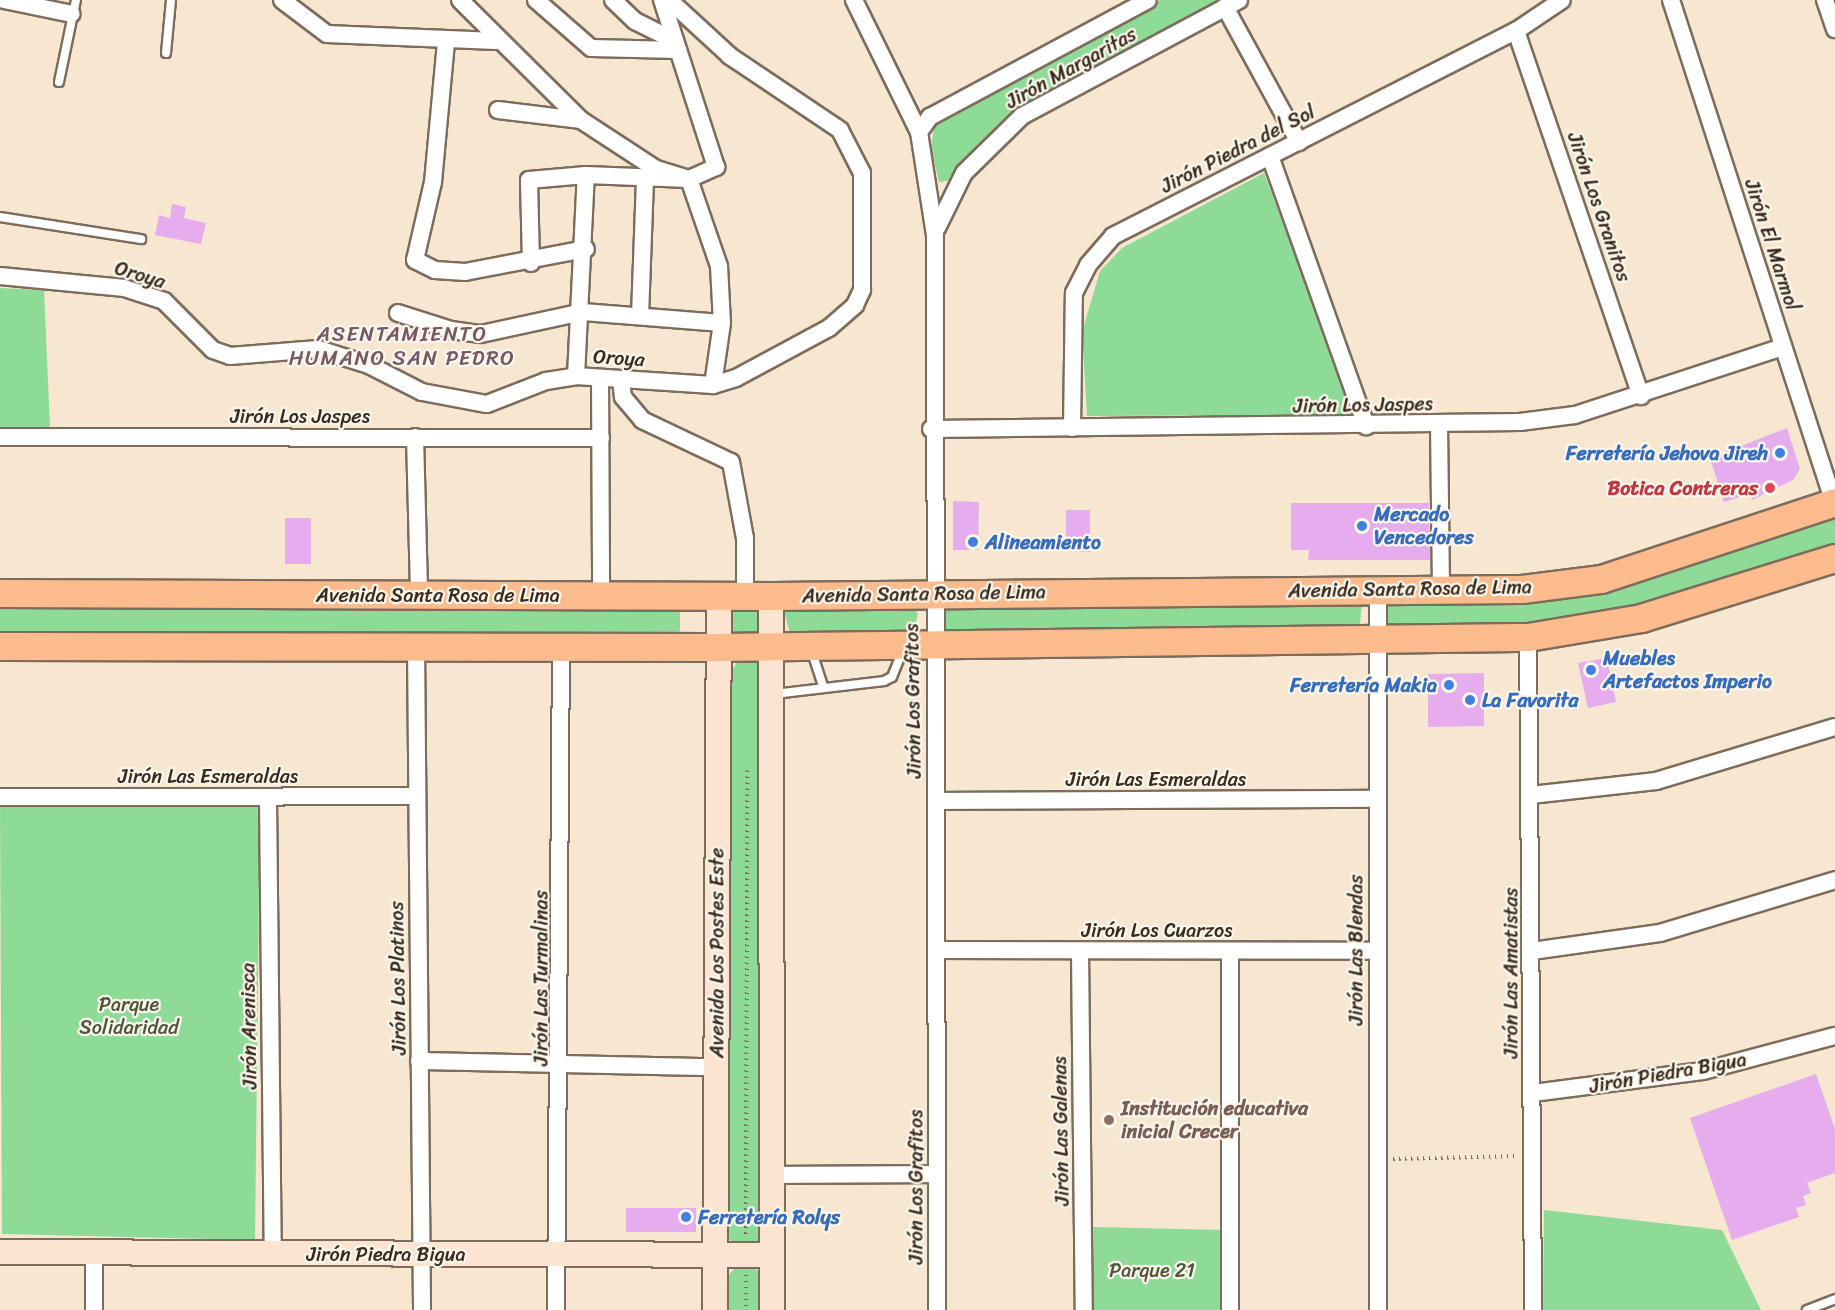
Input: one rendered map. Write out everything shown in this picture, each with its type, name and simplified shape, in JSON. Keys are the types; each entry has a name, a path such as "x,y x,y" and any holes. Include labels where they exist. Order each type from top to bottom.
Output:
{"main road":[{"name":"Avenida Santa Rosa de Lima","path":"0,593 745,596 1522,589 1601,579 1834,503"},
{"path":"0,646 771,647 1377,641 1528,637 1641,618 1835,558"},
{"path":"745,596 771,647 772,1310"},
{"name":"Avenida Los Postes Este","path":"715,1310 718,647 745,596"},
{"name":"Jirón Piedra Bigua","path":"0,1252 771,1255"}],"street":[{"path":"4,0 74,7"},
{"path":"282,0 327,34 446,42 496,41"},
{"path":"459,0 496,41 532,69 581,120 656,169 689,179"},
{"path":"536,0 591,48 676,45"},
{"path":"613,0 635,21 676,45"},
{"path":"531,263 529,180 586,175 645,182 689,179 716,167 662,0"},
{"name":"Oroya","path":"0,276 124,288 164,301 213,350 231,356 318,350 369,364 422,392 460,399 507,400 546,381 576,376 713,385 829,328 855,305 862,290 865,189 840,130 730,56 669,0"},
{"name":"Jirón Los Grafitos","path":"854,0 919,132 935,235 931,429 936,801 938,1310"},
{"name":"Jirón Margaritas","path":"919,132 930,117 1148,0"},
{"name":"Jirón Piedra del Sol","path":"1072,428 1074,293 1088,265 1113,236 1516,31 1562,0"},
{"name":"Jirón El Marmol","path":"1671,0 1834,503"},
{"path":"1826,0 1835,29"},
{"path":"1232,4 1299,142"},
{"name":"Jirón Margaritas","path":"935,235 947,199 964,173 1022,116 1232,4"},
{"name":"Jirón Los Granitos","path":"1516,31 1641,396"},
{"path":"446,42 433,182 415,260 435,270 465,273 531,263 586,249"},
{"path":"498,110 581,120"},
{"path":"1270,156 1366,426"},
{"path":"576,376 583,312 586,175"},
{"path":"689,179 712,234 722,323 713,385"},
{"path":"640,316 645,182"},
{"path":"398,313 481,334 583,312 722,323"},
{"name":"Jirón Los Jaspes","path":"931,429 1366,426 1439,424 1575,415 1641,396 1783,347"},
{"path":"600,378 601,596"},
{"path":"621,379 623,397 642,420 731,462 745,538 745,596"},
{"path":"1439,424 1441,590"},
{"name":"Jirón Los Jaspes","path":"0,437 601,438"},
{"path":"415,437 418,595"},
{"name":"Jirón Las Blendas","path":"1378,590 1378,1310"},
{"name":"Jirón Las Amatistas","path":"1528,637 1531,795 1533,1310"},
{"name":"Jirón Los Platinos","path":"416,645 422,1310"},
{"name":"Jirón Las Turmalinas","path":"556,1310 555,1255 562,1063 561,645"},
{"path":"1531,795 1656,781 1835,727"},
{"name":"Jirón Las Esmeraldas","path":"0,797 417,796"},
{"name":"Jirón Arenisca","path":"268,798 273,1254"},
{"name":"Jirón Las Esmeraldas","path":"936,801 1377,799"},
{"path":"1532,951 1660,933 1835,880"},
{"name":"Jirón Los Cuarzos","path":"936,950 1377,951"},
{"name":"Jirón Las Galenas","path":"1080,951 1084,1310"},
{"path":"1230,951 1230,1310"},
{"name":"Jirón Piedra Bigua","path":"1533,1093 1703,1071 1835,1035"},
{"path":"420,1062 716,1067"},
{"path":"772,1175 937,1174"},
{"path":"94,1253 94,1310"}],"lane":[{"path":"166,53 171,0"},
{"path":"59,82 74,7"},
{"path":"0,217 141,239"},
{"path":"771,695 823,685 892,677 906,644"},
{"path":"810,646 823,685"},
{"path":"1807,1310 1819,1308 1835,1299"}],"path":[{"path":"746,1310 748,765"},
{"path":"1378,1160 1533,1155"}],"green space":[{"path":"1160,0 1225,0 1009,118 964,161 952,180 939,182 931,148 935,120"},
{"path":"1264,173 1352,408 1348,415 1087,416 1082,332 1100,271 1122,248"},
{"path":"0,288 44,290 50,427 0,428"},
{"path":"1835,512 1835,547 1680,598 1559,625 1390,631 1384,621 1386,603 1511,597"},
{"path":"0,601 680,609 680,630 677,637 0,636"},
{"path":"911,602 918,614 914,629 904,633 799,635 789,631 784,610 792,603"},
{"path":"946,602 1362,603 1360,624 1352,631 948,637 941,628"},
{"path":"745,605 756,610 761,621 756,632 745,637 734,632 729,621 734,610"},
{"path":"756,661 763,666 763,1233 757,1244 738,1246 727,1238 731,672 737,662"},
{"name":"Parque Solidaridad","path":"0,802 260,802 255,1240 2,1234"},
{"path":"1544,1210 1722,1230 1761,1310 1543,1310"},
{"name":"Parque 21","path":"1093,1227 1225,1230 1225,1310 1093,1310"},
{"path":"755,1268 763,1277 764,1310 725,1310 725,1279 734,1269"}],"building":[{"path":"172,204 186,207 184,218 206,223 201,244 155,235 159,215 170,218"},
{"path":"1787,428 1800,469 1793,480 1752,500 1750,494 1724,502 1710,458"},
{"path":"953,501 979,502 978,550 953,550"},
{"name":"Mercado Vencedores","path":"1291,503 1429,503 1430,560 1308,560 1309,550 1291,550"},
{"path":"1066,510 1090,510 1090,552 1066,551"},
{"path":"285,518 311,518 311,564 285,564"},
{"path":"1607,658 1616,702 1588,708 1578,663"},
{"path":"1484,673 1484,726 1428,727 1428,674"},
{"path":"1816,1074 1835,1129 1835,1173 1807,1183 1811,1193 1803,1196 1806,1205 1796,1208 1799,1217 1732,1240 1690,1118"},
{"path":"626,1208 696,1208 696,1232 626,1232"}],"place":[{"name":"Ferretería Jehova Jireh","path":"1780,453"},
{"name":"Botica Contreras","path":"1770,488"},
{"name":"Mercado Vencedores","path":"1362,526"},
{"name":"Alineamiento","path":"973,542"},
{"name":"Muebles Artefactos Imperio","path":"1591,670"},
{"name":"Ferretería Makia","path":"1449,685"},
{"name":"La Favorita","path":"1470,700"},
{"name":"Institución educativa inicial Crecer","path":"1109,1120"},
{"name":"Ferretería Rolys","path":"686,1217"}],"district":[{"name":"ASENTAMIENTO HUMANO SAN PEDRO","path":"402,346"}]}
